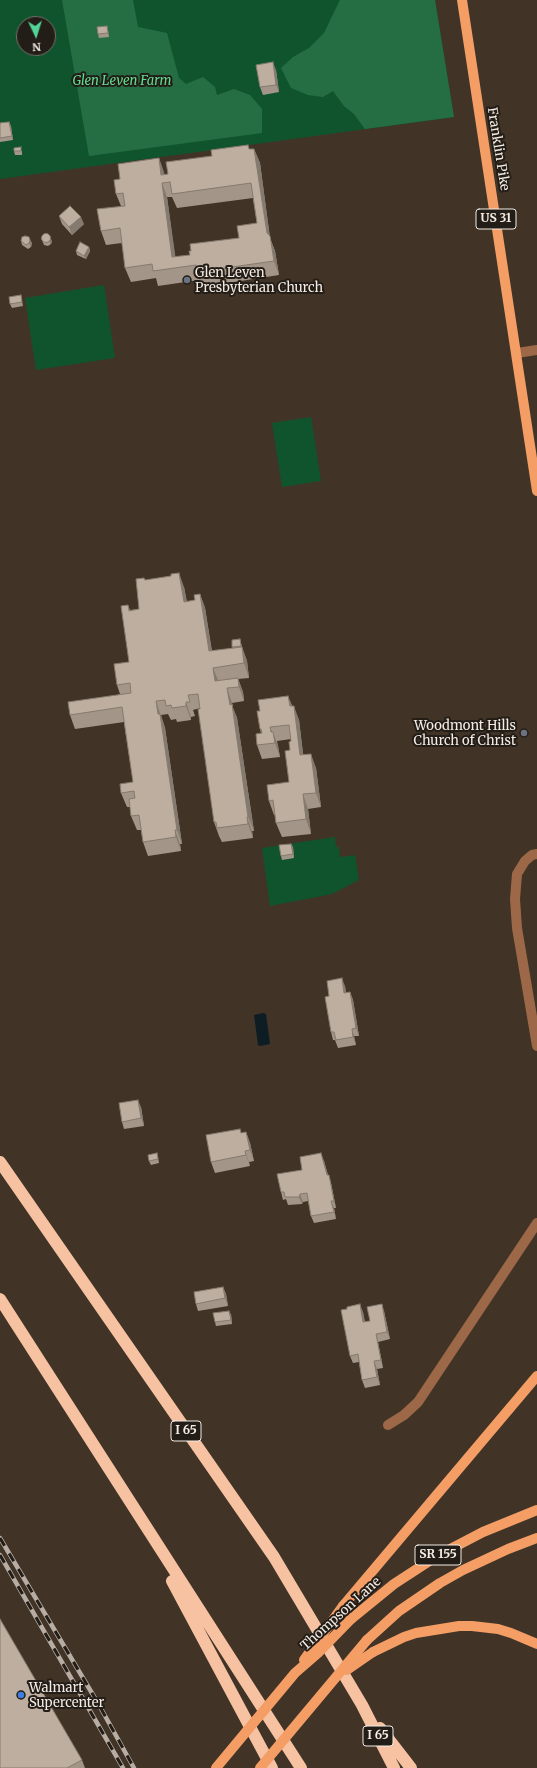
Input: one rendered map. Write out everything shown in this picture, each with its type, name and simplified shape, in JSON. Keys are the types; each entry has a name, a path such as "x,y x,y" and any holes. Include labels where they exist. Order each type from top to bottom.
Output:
{"highway":[{"name":"I 65","path":"0,1162 274,1557 362,1705 394,1768"},
{"path":"0,1299 301,1768"},
{"path":"131,1504 272,1768"},
{"path":"362,1705 411,1768"}],"main road":[{"name":"Franklin Pike","path":"462,0 537,491"},
{"path":"295,1673 343,1606 537,1376"},
{"name":"Thompson Lane","path":"216,1768 295,1673 318,1653 351,1619 394,1584 437,1556 483,1532 537,1510"},
{"path":"260,1768 367,1640 399,1611 440,1583 463,1570 537,1538"},
{"path":"336,1678 373,1652 404,1637 431,1629 459,1626 498,1629 537,1644"}],"street":[{"path":"517,353 537,350"},
{"path":"537,854 532,855 525,861 517,874 515,900 517,928 537,1046"},
{"path":"388,1425 404,1415 418,1402 537,1223"}],"green space":[{"name":"Glen Leven Farm","path":"0,0 435,0 454,117 0,179"},
{"path":"62,0 133,0 138,27 167,33 179,78 186,84 203,77 215,87 217,95 234,89 250,95 262,109 262,133 89,156"},
{"path":"340,0 435,0 454,117 365,129 354,114 344,106 333,91 323,97 308,95 291,88 281,68 293,57 309,48 324,33"},
{"path":"104,285 115,358 36,370 25,298"},
{"path":"311,417 321,481 282,487 272,423"},
{"path":"335,837 336,847 339,847 340,857 355,855 359,880 332,894 270,906 262,848"}],"shaded area":[{"path":"263,1013 266,1014 270,1044 260,1046 258,1045 254,1015"}],"building":[{"path":"107,26 108,33 98,34 97,27"},
{"path":"273,62 276,85 260,87 256,65"},
{"path":"9,122 12,136 0,138 0,123"},
{"path":"248,145 249,149 254,149 267,233 270,236 274,261 197,272 196,265 153,271 152,264 125,268 120,228 101,231 97,209 125,206 123,193 116,194 114,180 120,179 118,164 159,158 161,175 168,174 166,162 212,156 211,150","holes":["170,182 172,194 251,183 257,223 237,226 239,238 190,244 190,255 172,257 162,183"]},
{"path":"21,147 21,151 14,151 14,148"},
{"path":"70,206 81,217 69,227 59,216"},
{"path":"44,234 48,234 50,238 48,242 44,242 42,240 42,236"},
{"path":"22,237 29,237 30,240 26,245 21,241"},
{"path":"80,242 89,247 84,256 76,251"},
{"path":"21,295 22,302 10,304 9,297"},
{"path":"179,573 184,602 195,600 194,595 200,594 209,651 242,647 244,663 213,668 215,681 238,678 239,687 227,688 230,705 232,704 248,824 217,828 216,822 214,822 198,709 200,709 198,694 188,695 190,702 186,702 186,706 172,708 171,705 166,706 165,700 156,701 158,714 160,714 177,830 175,830 176,837 143,842 139,815 131,816 129,799 135,798 134,791 121,793 120,784 133,782 122,707 70,715 68,702 131,693 130,683 117,685 114,664 129,662 121,606 128,605 129,611 139,609 136,579 144,578 145,580 171,576 171,574"},
{"path":"240,639 241,646 232,647 232,640"},
{"path":"288,696 290,706 294,706 300,755 311,754 316,793 303,794 306,819 276,823 273,800 269,801 267,785 289,782 285,751 290,750 289,742 291,741 289,725 270,727 271,732 273,732 275,743 257,745 256,734 262,733 257,711 260,711 258,700"},
{"path":"291,844 293,854 281,856 279,845"},
{"path":"342,978 344,993 350,992 356,1028 352,1029 353,1037 336,1040 334,1032 331,1032 325,997 329,996 327,981"},
{"path":"138,1100 141,1118 122,1122 119,1103"},
{"path":"240,1129 241,1133 246,1132 250,1150 245,1151 246,1155 211,1162 206,1135"},
{"path":"157,1153 158,1159 149,1161 148,1155"},
{"path":"321,1153 327,1175 329,1175 334,1201 331,1201 334,1212 311,1216 307,1193 300,1194 299,1197 285,1197 284,1192 281,1192 277,1174 302,1170 300,1157"},
{"path":"223,1287 225,1298 196,1304 194,1292"},
{"path":"360,1304 363,1322 370,1321 367,1307 382,1304 387,1332 376,1334 381,1360 374,1361 377,1377 362,1380 358,1354 350,1356 341,1310"},
{"path":"229,1311 231,1320 215,1322 213,1313"},
{"name":"Walmart Supercenter","path":"0,1619 82,1760 67,1768 0,1768"}],"railway":[{"path":"0,1538 99,1705 134,1768"},
{"path":"0,1555 123,1768"}],"place":[{"name":"Glen Leven Presbyterian Church","path":"187,280"},
{"name":"Woodmont Hills Church of Christ","path":"524,733"},
{"name":"Walmart Supercenter","path":"21,1695"}]}
